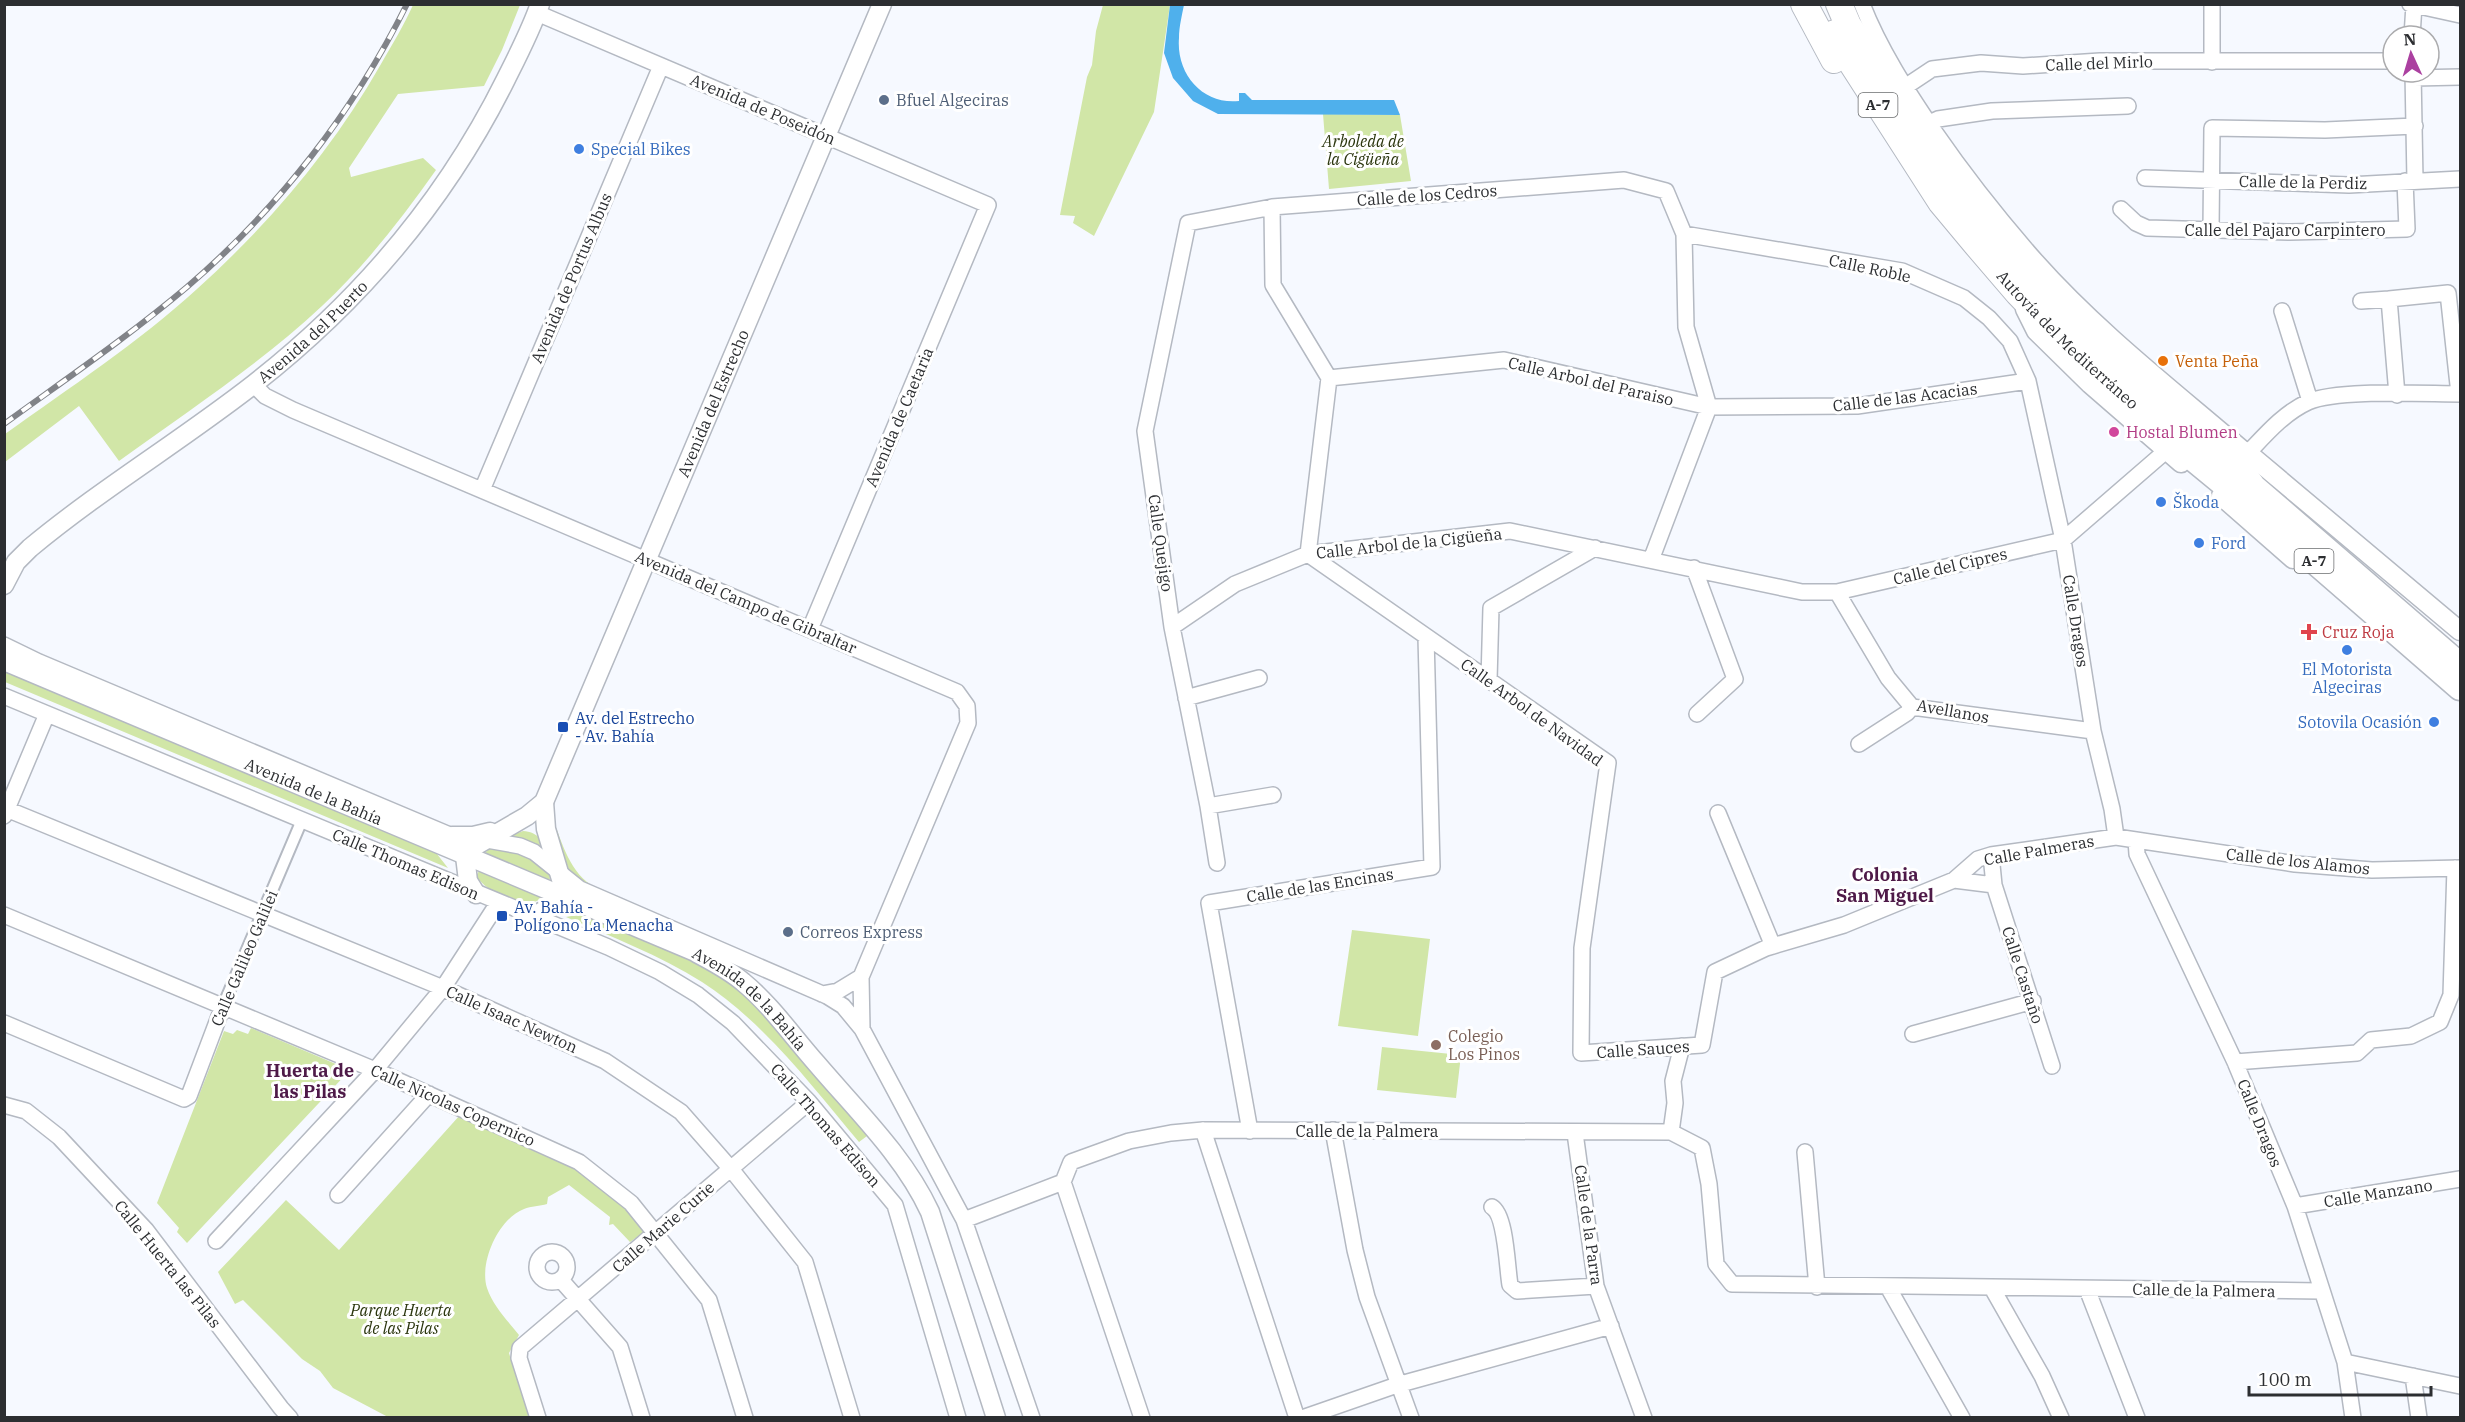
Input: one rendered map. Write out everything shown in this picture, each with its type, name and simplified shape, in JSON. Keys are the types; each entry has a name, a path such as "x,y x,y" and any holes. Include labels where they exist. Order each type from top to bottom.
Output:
{"highway":[{"path":"1804,4 1837,65 1886,142 1923,193 1941,202"},
{"name":"Autovía del Mediterráneo","path":"1822,4 1851,62 1941,202 2018,293 2167,442 2181,448 2254,509 2460,688"},
{"name":"Autovía del Mediterráneo","path":"1839,4 1848,25 1920,137 1979,216 2019,263 2097,340 2244,461 2260,479 2323,528 2460,647"},
{"path":"2167,442 2187,441 2460,670"},
{"path":"2244,461 2254,487 2460,665"}],"street":[{"name":"Avenida del Estrecho","path":"544,802 882,4"},
{"path":"1862,4 1884,52 1929,123 1989,206 2053,279 2244,461 2460,631"},
{"path":"2212,4 2212,62"},
{"path":"2412,24 2412,5 2444,8 2460,15"},
{"name":"Avenida de Poseidón","path":"538,9 661,66 988,205"},
{"name":"Avenida del Puerto","path":"4,585 16,562 35,544 253,384 314,334 363,285 405,238 441,191 471,145 498,95 538,9"},
{"name":"Calle del Mirlo","path":"1905,87 1932,69 1981,63 2023,66 2100,61 2381,61"},
{"name":"Avenida de Portus Albus","path":"482,490 661,66"},
{"path":"2441,76 2460,77"},
{"path":"2410,181 2415,126 2414,84"},
{"path":"1929,123 1938,119 1992,111 2128,106"},
{"path":"2211,230 2212,128 2325,130 2415,126"},
{"name":"Calle de la Perdiz","path":"2145,178 2212,179 2267,184 2349,185 2460,179"},
{"name":"Calle de los Cedros","path":"1188,223 1272,207 1624,180 1666,191 1684,234"},
{"name":"Calle del Pajaro Carpintero","path":"2121,209 2136,223 2147,228 2290,232 2407,229 2410,181"},
{"name":"Avenida de Caetaria","path":"810,629 988,205"},
{"path":"1272,207 1273,285 1329,378 1308,554"},
{"name":"Calle Quejigo","path":"1188,223 1145,431 1172,627 1208,806 1217,863"},
{"path":"1651,560 1709,407 1686,327 1684,234"},
{"name":"Calle Roble","path":"1684,234 1902,271 1964,298 1989,318 2010,341 2028,381 2063,540"},
{"path":"2244,461 2275,425 2310,401 2354,395 2460,394 2448,293 2361,301"},
{"path":"2389,299 2397,395"},
{"path":"2282,311 2310,401"},
{"name":"Calle Arbol del Paraiso","path":"1329,378 1504,360 1709,407"},
{"name":"Calle de las Acacias","path":"1709,407 1857,406 2028,381"},
{"name":"Avenida del Campo de Gibraltar","path":"253,384 265,396 293,410 957,692 963,699 969,714 969,723 861,977 862,1029"},
{"path":"2063,540 2167,442 2460,702"},
{"name":"Calle Arbol de la Cigüeña","path":"1172,627 1234,584 1308,554 1510,531 1802,592 1838,592"},
{"name":"Calle del Cipres","path":"1838,592 2063,540"},
{"name":"Calle Dragos","path":"2063,540 2093,731 2112,809 2115,837"},
{"path":"1489,680 1491,608 1595,548"},
{"name":"Calle Arbol de Navidad","path":"1308,554 1608,763 1582,948 1581,1053"},
{"path":"1694,568 1735,679 1697,714"},
{"name":"Avellanos","path":"1838,592 1888,678 1912,707 2093,731"},
{"name":"Calle de las Encinas","path":"1250,1131 1209,903 1432,867 1426,637"},
{"name":"Avenida de la Bahía","path":"4,645 50,667 452,836 520,846 534,852 580,889 822,994 843,1006 862,1029 964,1221"},
{"name":"Avenida de la Bahía","path":"4,661 693,951 732,973 762,1001 896,1157 919,1189 930,1212 996,1418"},
{"path":"1186,698 1259,678"},
{"name":"Calle Thomas Edison","path":"4,696 533,916 660,972 698,995 733,1023 809,1102 895,1205 958,1418"},
{"path":"1859,744 1907,713 1912,707"},
{"path":"5,811 47,714"},
{"path":"1208,806 1273,795"},
{"path":"476,894 468,881 464,862 470,849 527,816 544,802"},
{"path":"533,916 555,905 562,896 561,875 546,829 544,802"},
{"name":"Calle Isaac Newton","path":"5,811 443,988 605,1061 681,1112 731,1169 805,1262 852,1418"},
{"path":"1718,813 1773,946"},
{"name":"Calle Galileo Galilei","path":"4,1023 178,1097 184,1099 189,1096 223,1006 302,820"},
{"path":"452,836 473,837 517,822"},
{"name":"Calle Palmeras","path":"1715,972 1773,946 1844,925 1954,880 1978,859 1991,855 2115,837 2136,840"},
{"name":"Calle Dragos","path":"2136,840 2137,854 2235,1062 2295,1206 2320,1291 2345,1362 2353,1418"},
{"name":"Calle de los Alamos","path":"2136,840 2295,864 2372,870 2458,868"},
{"name":"Calle Castaño","path":"1991,855 1994,885 2052,1066"},
{"path":"2235,1062 2357,1053 2371,1040 2412,1036 2440,1022 2451,995 2458,868"},
{"path":"1954,880 1994,885"},
{"path":"216,1241 375,1070 443,988 498,903"},
{"name":"Calle Nicolas Copernico","path":"4,915 375,1070 579,1162 631,1203 709,1300 745,1418"},
{"name":"Calle Sauces","path":"1581,1053 1702,1045 1715,972"},
{"path":"822,994 838,992 861,977"},
{"path":"1913,1034 2033,1001"},
{"path":"1671,1132 1675,1103 1673,1081 1682,1046"},
{"path":"338,1195 429,1094"},
{"name":"Calle Marie Curie","path":"538,1418 519,1353 520,1348 809,1102"},
{"name":"Calle Huerta las Pilas","path":"4,1105 26,1111 59,1137 146,1230 290,1418"},
{"path":"1203,1130 1299,1418 1397,1384 1611,1326"},
{"name":"Calle de la Palmera","path":"1064,1182 1071,1162 1129,1141 1203,1130 1671,1132 1702,1148 1709,1184 1716,1264 1732,1284 1817,1287 2320,1291"},
{"path":"1333,1130 1340,1178 1367,1297 1411,1418"},
{"name":"Calle de la Parra","path":"1575,1133 1596,1286 1644,1418"},
{"path":"1805,1152 1817,1287"},
{"name":"Calle Manzano","path":"2295,1206 2460,1179"},
{"path":"1032,1418 964,1221 1064,1182 1142,1418"},
{"path":"1492,1207 1496,1209 1501,1219 1509,1285 1514,1290 1596,1286"},
{"path":"561,1280 620,1347 642,1418"},
{"path":"1888,1287 1962,1418"},
{"path":"1992,1288 2042,1376 2061,1418"},
{"path":"2087,1289 2137,1418"},
{"path":"2345,1362 2460,1386"},
{"path":"2414,1376 2419,1418"}],"green space":[{"path":"413,5 520,5 502,50 484,86 398,94 349,168 351,177 423,158 436,170 368,258 322,306 274,348 119,461 79,406 5,462 5,434 151,328 197,289 250,238 298,184 342,126 381,64"},
{"path":"1103,5 1170,5 1154,112 1094,236 1073,223 1075,216 1060,215"},
{"name":"Arboleda de la Cigüeña","path":"1323,114 1400,115 1411,181 1329,189"},
{"path":"8,671 433,849 448,868 5,682 4,672"},
{"path":"552,817 573,866 587,882 596,888 594,891 570,872 549,823"},
{"path":"523,831 539,837 547,852 505,838"},
{"path":"502,848 523,854 539,863 549,873 550,879 548,881 484,855 488,849"},
{"path":"479,871 486,871 541,894 541,898 535,902 526,903 497,894 476,876"},
{"path":"585,915 693,958 737,984 871,1133 859,1142 786,1056 725,998 669,963 566,917"},
{"path":"1352,930 1430,939 1418,1036 1338,1026"},
{"path":"251,1028 350,1070 187,1243 177,1232 179,1228 157,1203 224,1031 233,1034 237,1030 248,1034"},
{"path":"1382,1047 1461,1055 1456,1098 1377,1090"},
{"name":"Parque Huerta de las Pilas","path":"460,1115 566,1163 622,1203 646,1231 630,1242 613,1224 609,1225 610,1217 569,1185 548,1197 547,1204 527,1208 515,1214 506,1222 493,1243 488,1255 485,1278 493,1301 519,1335 509,1353 529,1417 388,1417 333,1388 320,1371 302,1359 243,1300 235,1304 218,1272 286,1200 339,1250"}],"water":[{"path":"1170,5 1184,5 1179,51 1187,75 1203,92 1214,98 1239,101 1239,93 1245,93 1252,100 1394,100 1400,115 1218,114 1193,101 1173,78 1164,53"}],"railway":[{"path":"4,424 143,323 187,287 252,225 283,191 338,120 386,44 407,4"}],"place":[{"name":"Bfuel Algeciras","path":"884,100"},
{"name":"Special Bikes","path":"579,149"},
{"name":"Venta Peña","path":"2163,361"},
{"name":"Hostal Blumen","path":"2114,432"},
{"name":"Škoda","path":"2161,502"},
{"name":"Ford","path":"2199,543"},
{"name":"Cruz Roja","path":"2309,632"},
{"name":"El Motorista Algeciras","path":"2347,650"},
{"name":"Sotovila Ocasión","path":"2434,722"},
{"name":"Av. del Estrecho - Av. Bahía","path":"563,727"},
{"name":"Av. Bahía - Polígono La Menacha","path":"502,916"},
{"name":"Correos Express","path":"788,932"},
{"name":"Colegio Los Pinos","path":"1436,1045"}],"district":[{"name":"Colonia San Miguel","path":"1885,885"},
{"name":"Huerta de las Pilas","path":"310,1081"}]}
